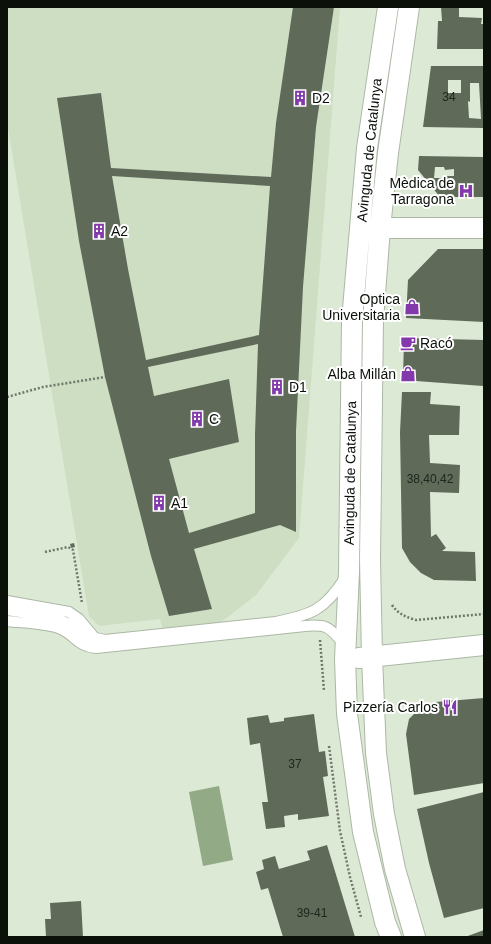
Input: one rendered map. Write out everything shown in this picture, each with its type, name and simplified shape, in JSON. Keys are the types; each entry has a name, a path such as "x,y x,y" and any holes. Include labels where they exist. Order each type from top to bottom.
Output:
{"street":[{"name":"Avinguda de Catalunya","path":"388,7 367,148 352,320 349,572 345,652 347,714 363,832 391,937"},
{"name":"Avinguda de Catalunya","path":"409,7 388,153 380,228 373,320 370,541 372,657 376,753 384,814 395,869 415,937"},
{"path":"380,228 484,228"},
{"path":"345,652 372,657 484,645"}],"lane":[{"path":"7,610 48,616 70,624 87,636 105,640 276,622 308,614 325,604 349,572"},
{"path":"7,602 69,612 79,619 95,638"},
{"path":"7,621 58,628 87,647 96,648 323,625 331,629 345,652"}],"path":[{"path":"7,397 43,388 105,378"},
{"path":"45,552 68,547 73,550 83,605"},
{"path":"416,620 484,614"}],"shaded area":[{"path":"7,7 340,7 299,538 256,595 220,623 163,629 160,619 99,626 89,616 7,122"},
{"path":"219,786 233,860 203,866 189,792"}],"building":[{"path":"293,7 334,7 316,127 303,287 296,431 296,532 280,525 194,549 212,609 169,616 151,556 105,377 79,241 57,98 101,93 111,168 271,177 276,123","holes":["112,176 270,186 259,335 146,360","258,344 255,434 255,513 189,533 169,459 239,442 229,379 154,396 148,367"]},
{"path":"441,7 459,7 459,17 482,18 481,24 484,24 484,49 437,49 438,21 442,21"},
{"path":"431,66 484,66 484,128 423,127","holes":["448,80 461,80 461,93 448,93","470,83 479,83 481,119 469,118 468,101 470,102"]},
{"path":"419,156 484,157 484,197 440,197 418,170","holes":["435,167 444,167 445,170 454,169 454,176 434,178"]},
{"path":"438,249 484,249 484,322 406,318 408,280"},
{"path":"404,338 484,340 483,386 403,380"},
{"path":"402,392 431,392 430,404 460,406 459,435 429,435 430,463 460,465 459,493 430,492 431,537 436,534 446,548 442,551 475,552 476,581 434,580 421,573 410,562 402,548 400,432"},
{"path":"74,543 75,547 71,548 70,544"},
{"path":"484,698 484,783 414,795 406,734 409,719 420,708 436,702"},
{"path":"314,714 319,752 325,751 328,776 323,777 329,816 298,820 298,814 284,816 285,827 266,829 262,802 268,802 260,743 250,745 247,718 268,715 270,723 284,721 284,718"},
{"path":"484,792 484,908 444,918 429,863 417,809"},
{"path":"327,845 355,937 283,937 268,888 261,890 256,872 264,869 262,860 275,856 279,869 310,860 307,851"},
{"path":"81,901 83,937 46,937 45,919 51,919 50,903"},
{"path":"484,930 484,937 465,937"}],"place":[{"name":"D2","path":"300,98"},
{"name":"Mèdica de Tarragona","path":"466,191"},
{"name":"A2","path":"99,231"},
{"name":"Optica Universitaria","path":"412,307"},
{"name":"Racó","path":"408,343"},
{"name":"Alba Millán","path":"408,374"},
{"name":"D1","path":"277,387"},
{"name":"C","path":"197,419"},
{"name":"A1","path":"159,503"},
{"name":"Pizzería Carlos","path":"450,707"}]}
